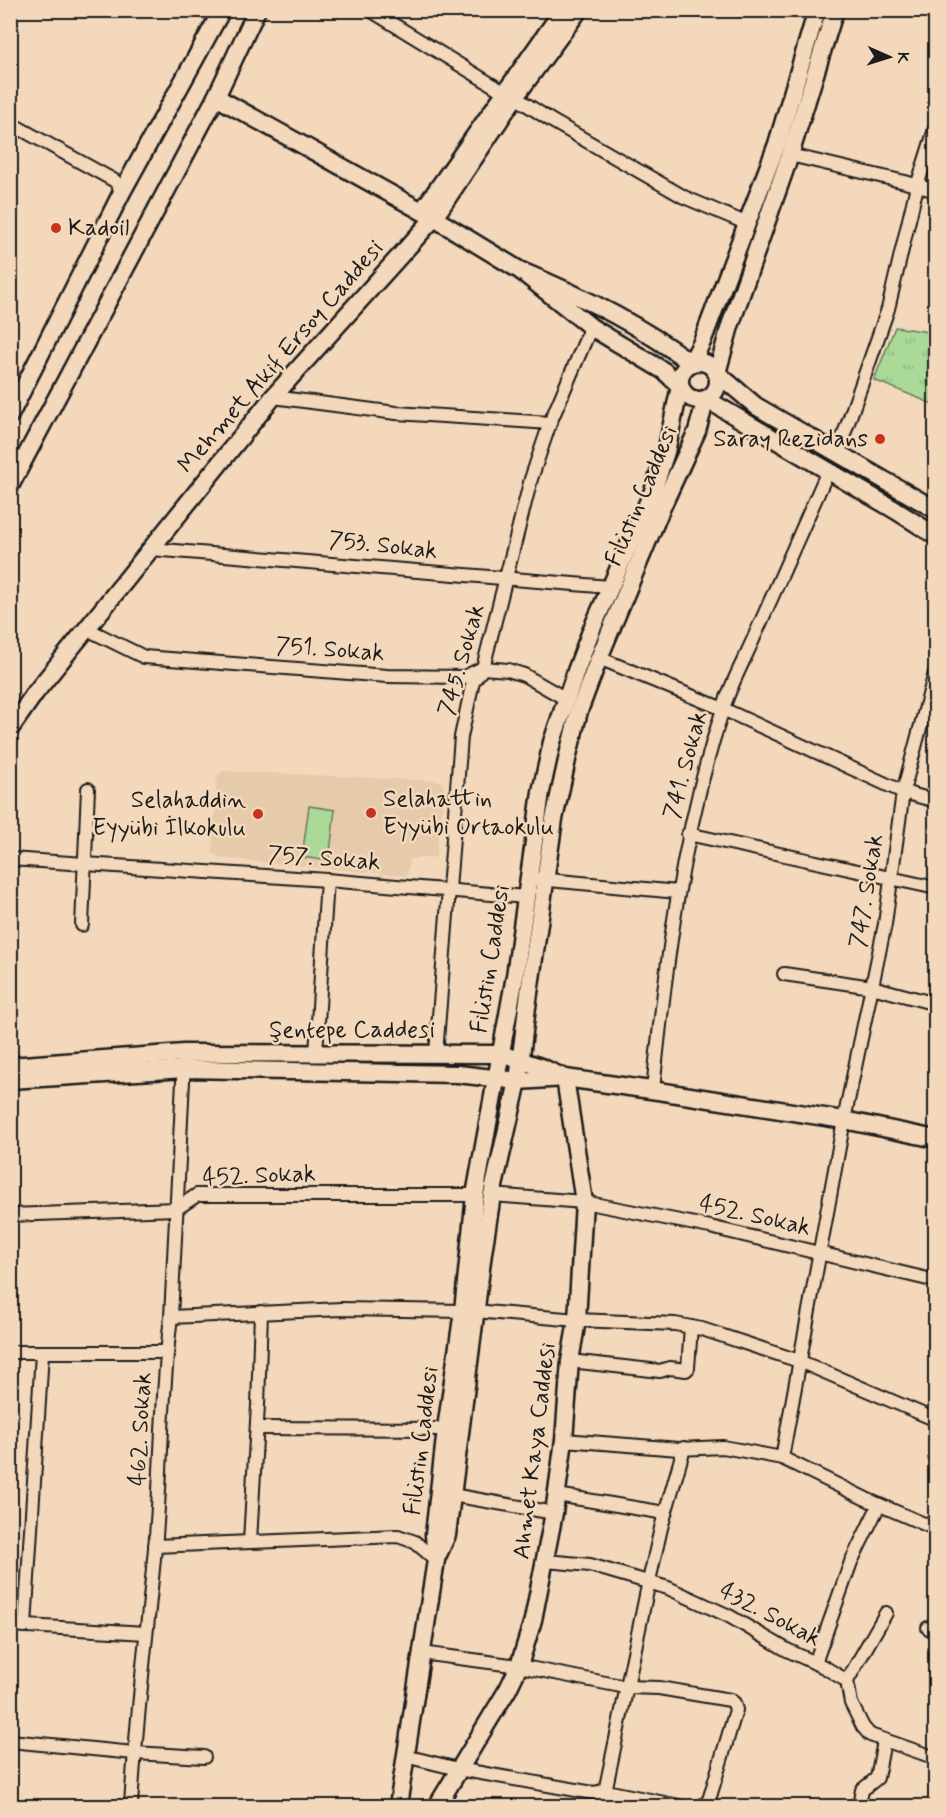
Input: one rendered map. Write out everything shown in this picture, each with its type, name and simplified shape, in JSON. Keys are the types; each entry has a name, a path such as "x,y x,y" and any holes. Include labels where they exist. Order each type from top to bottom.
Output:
{"street":[{"path":"10,415 122,192 222,10"},
{"path":"10,486 216,97 256,10"},
{"path":"370,10 552,121 684,197 748,224"},
{"path":"510,94 563,10"},
{"path":"510,94 579,10"},
{"path":"817,10 777,144 748,224 702,342 691,363 680,375 680,386 682,392 693,400 706,399 742,419 936,536"},
{"path":"706,399 715,392 718,386 717,373 730,326 790,155 835,10"},
{"name":"Mehmet Akif Ersoy Caddesi","path":"10,729 35,693 273,397 428,214 510,94"},
{"path":"216,97 428,214 521,271 591,327 664,371 680,386"},
{"path":"10,123 115,181 122,192"},
{"path":"837,454 888,309 917,186 936,126"},
{"path":"790,155 936,191"},
{"path":"521,271 566,289 667,345 691,363 703,362 714,368 756,405 936,510"},
{"name":"745. Sokak","path":"436,1054 461,737 473,681 483,668 531,479 550,423 591,327"},
{"name":"Filistin Caddesi","path":"484,1195 518,1081 537,878 541,792 552,742 591,631 653,491 666,452 680,386"},
{"path":"273,397 396,413 550,423"},
{"name":"Filistin Caddesi","path":"436,1560 447,1535 469,1311 501,1054 526,897 537,878 554,819 579,711 658,518 698,430 706,399"},
{"name":"741. Sokak","path":"652,1090 660,1019 688,834 723,709 828,471"},
{"name":"753. Sokak","path":"151,549 610,586"},
{"name":"751. Sokak","path":"87,629 144,657 387,676 464,677 483,668 508,670 524,675 566,699"},
{"path":"599,658 723,709 903,792 936,801"},
{"name":"747. Sokak","path":"782,1458 844,1120 885,924 903,792 932,699 936,669"},
{"path":"82,925 88,789"},
{"path":"688,834 936,888"},
{"name":"757. Sokak","path":"10,859 327,880 526,897"},
{"path":"537,878 678,892"},
{"path":"316,1054 327,880"},
{"path":"784,974 872,987 936,1004"},
{"name":"Şentepe Caddesi","path":"10,1066 184,1061 316,1054 501,1054 565,1078 844,1120 936,1139"},
{"path":"10,1080 184,1061 458,1074 518,1081 565,1078"},
{"name":"462. Sokak","path":"131,1806 134,1753 155,1546 166,1352 171,1317 184,1061"},
{"name":"Ahmet Kaya Caddesi","path":"437,1806 519,1666 533,1620 546,1561 557,1495 570,1361 577,1320 584,1202 565,1078"},
{"name":"452. Sokak","path":"10,1215 176,1209 197,1195 484,1195 584,1202 710,1227 936,1281"},
{"path":"171,1317 341,1309 469,1311 691,1327 799,1361 936,1420"},
{"name":"Filistin Caddesi","path":"398,1806 436,1560 434,1535 446,1429 469,1311"},
{"path":"250,1541 261,1312"},
{"path":"570,1361 660,1371 670,1368 686,1370 691,1327"},
{"path":"10,1352 166,1352"},
{"path":"26,1626 42,1353"},
{"path":"257,1428 446,1429"},
{"path":"564,1440 684,1449 723,1447 782,1458 879,1505 936,1529"},
{"path":"603,1806 649,1581 665,1513 684,1449"},
{"path":"557,1495 665,1513"},
{"path":"452,1496 554,1513"},
{"path":"815,1663 850,1562 879,1505"},
{"path":"155,1546 398,1536 415,1542 436,1560"},
{"name":"432. Sokak","path":"546,1561 590,1564 649,1581 729,1616 847,1681"},
{"path":"886,1613 847,1681 851,1703 863,1727 870,1735 936,1758"},
{"path":"10,1625 146,1633"},
{"path":"422,1653 519,1666 627,1688 659,1688 730,1700 734,1703 736,1710 709,1800 702,1806"},
{"path":"10,1741 134,1753 204,1756"},
{"path":"859,1806 862,1790 877,1778 884,1741"},
{"path":"405,1756 458,1769 593,1793 606,1791 680,1806"}],"shaded area":[{"name":"Selahattin Eyyübi Ortaokulu","path":"223,771 441,781 444,787 436,857 410,859 407,876 219,858 212,852 217,776"}],"green space":[{"path":"895,327 935,333 935,405 874,380"},
{"path":"309,806 335,810 329,861 302,857"}],"place":[{"name":"Kadoil","path":"56,228"},
{"name":"Saray Rezidans","path":"880,439"},
{"name":"Selahattin Eyyübi Ortaokulu","path":"371,813"},
{"name":"Selahaddin Eyyübi İlkokulu","path":"258,814"}]}
